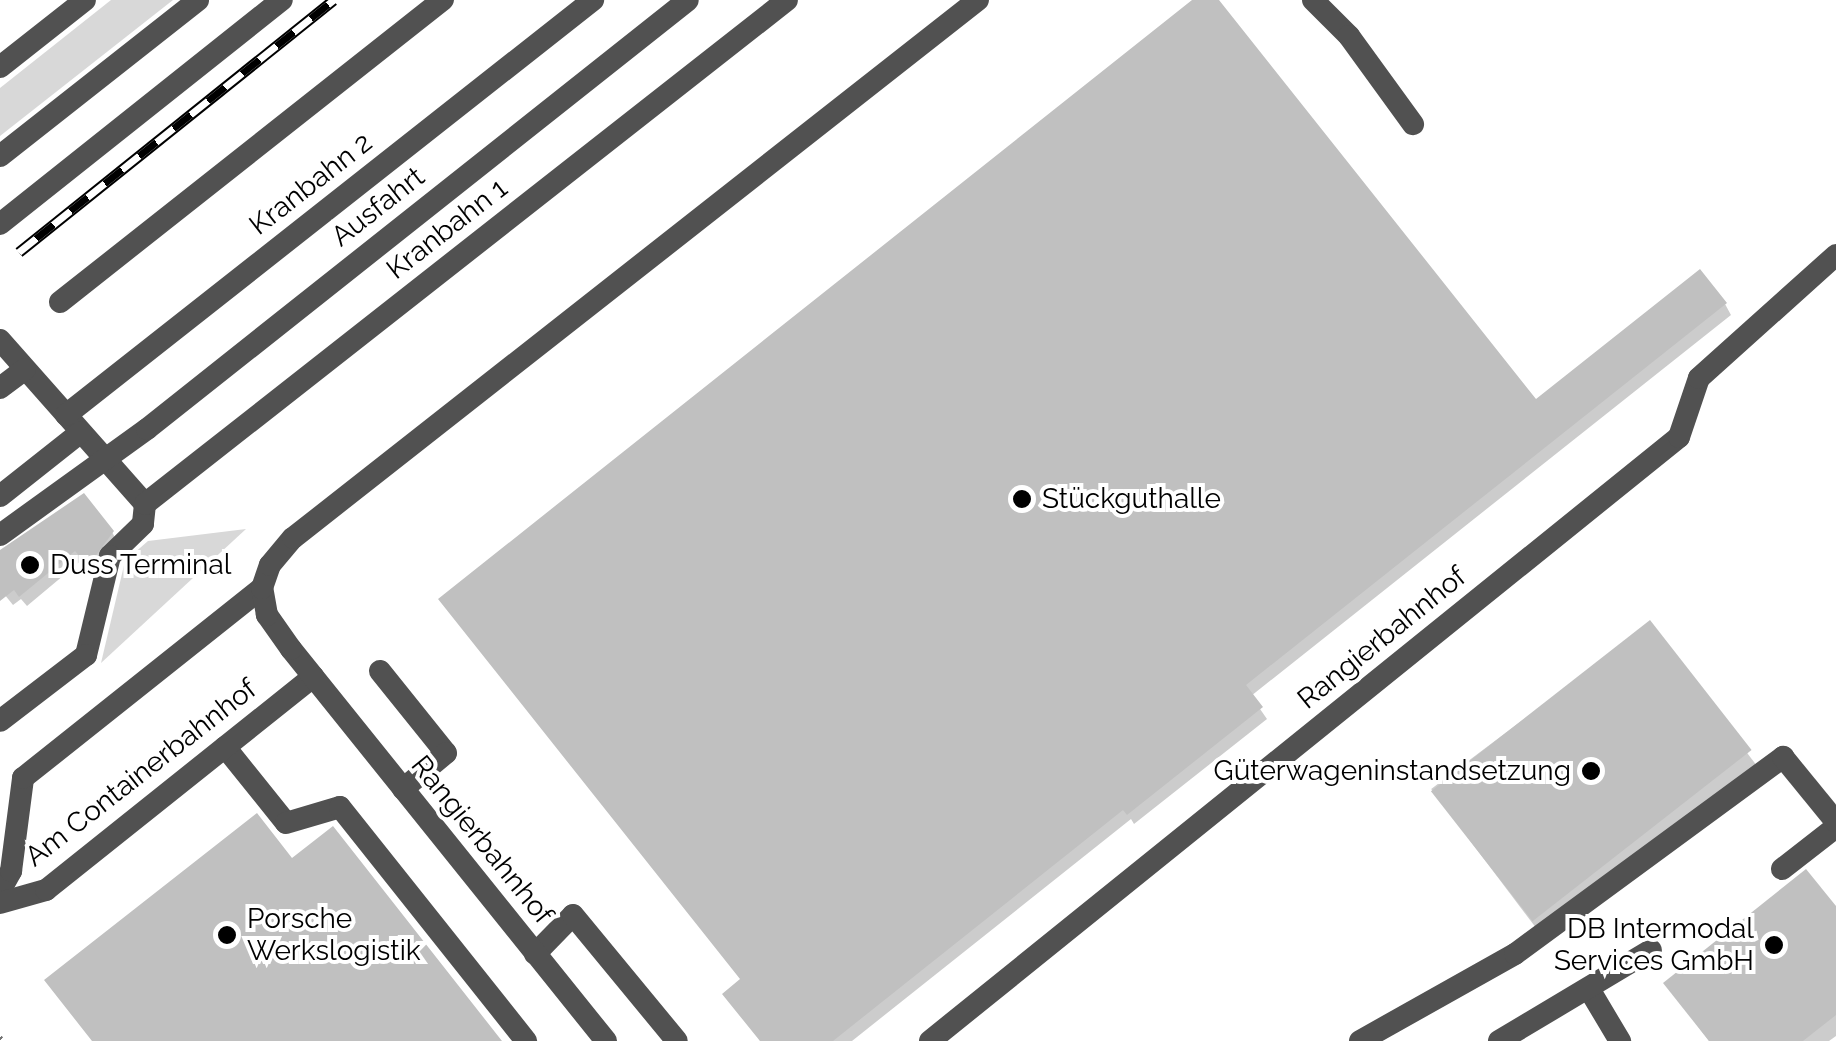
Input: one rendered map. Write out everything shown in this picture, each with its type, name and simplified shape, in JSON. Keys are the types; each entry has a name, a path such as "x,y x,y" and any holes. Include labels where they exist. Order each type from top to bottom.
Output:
{"street":[{"path":"0,67 85,0"},
{"path":"0,156 198,0"},
{"path":"0,224 282,0"},
{"path":"60,302 443,0"},
{"name":"Kranbahn 2","path":"0,496 73,423 593,0"},
{"name":"Ausfahrt","path":"105,460 688,0"},
{"name":"Kranbahn 1","path":"145,504 786,0"},
{"path":"0,891 10,871 22,778 262,588 270,565 293,538 978,0"},
{"path":"1313,0 1349,36 1413,124"},
{"name":"Rangierbahnhof","path":"930,1041 1679,437 1699,378 1836,255"},
{"path":"0,340 145,504 143,524 110,556 86,655 0,721"},
{"path":"0,388 25,369"},
{"path":"0,535 105,460"},
{"name":"Rangierbahnhof","path":"262,588 268,614 312,677 606,1041"},
{"path":"380,672 446,754 403,789"},
{"name":"Am Containerbahnhof","path":"0,903 46,890 312,677"},
{"path":"225,747 286,822 340,807 526,1041"},
{"path":"1360,1041 1515,954 1783,756 1836,824 1782,869"},
{"path":"535,954 573,915 678,1041"},
{"path":"1499,1041 1651,950"},
{"path":"1589,989 1620,1041"}],"shaded area":[{"path":"111,0 173,0 0,136 0,88"},
{"path":"246,529 101,663 125,561 148,541"}],"building":[{"name":"Stückguthalle","path":"1192,0 1219,0 1536,399 1700,269 1727,303 1246,685 1263,707 1127,815 1123,810 833,1041 760,1041 722,994 740,979 438,599"},
{"path":"84,493 114,531 94,558 86,564 75,551 19,597 14,590 0,601 0,550"},
{"name":"Güterwageninstandsetzung","path":"1650,620 1752,750 1533,921 1431,791"},
{"name":"Porsche Werkslogistik","path":"257,813 292,858 333,826 502,1041 92,1041 44,980"},
{"name":"DB Intermodal Services GmbH","path":"1806,869 1836,906 1836,1015 1803,1041 1709,1041 1663,983"}],"railway":[{"path":"19,252 334,0"}],"place":[{"name":"Stückguthalle","path":"1022,499"},
{"name":"Duss Terminal","path":"30,565"},
{"name":"Güterwageninstandsetzung","path":"1591,771"},
{"name":"Porsche Werkslogistik","path":"227,935"},
{"name":"DB Intermodal Services GmbH","path":"1774,945"}]}
